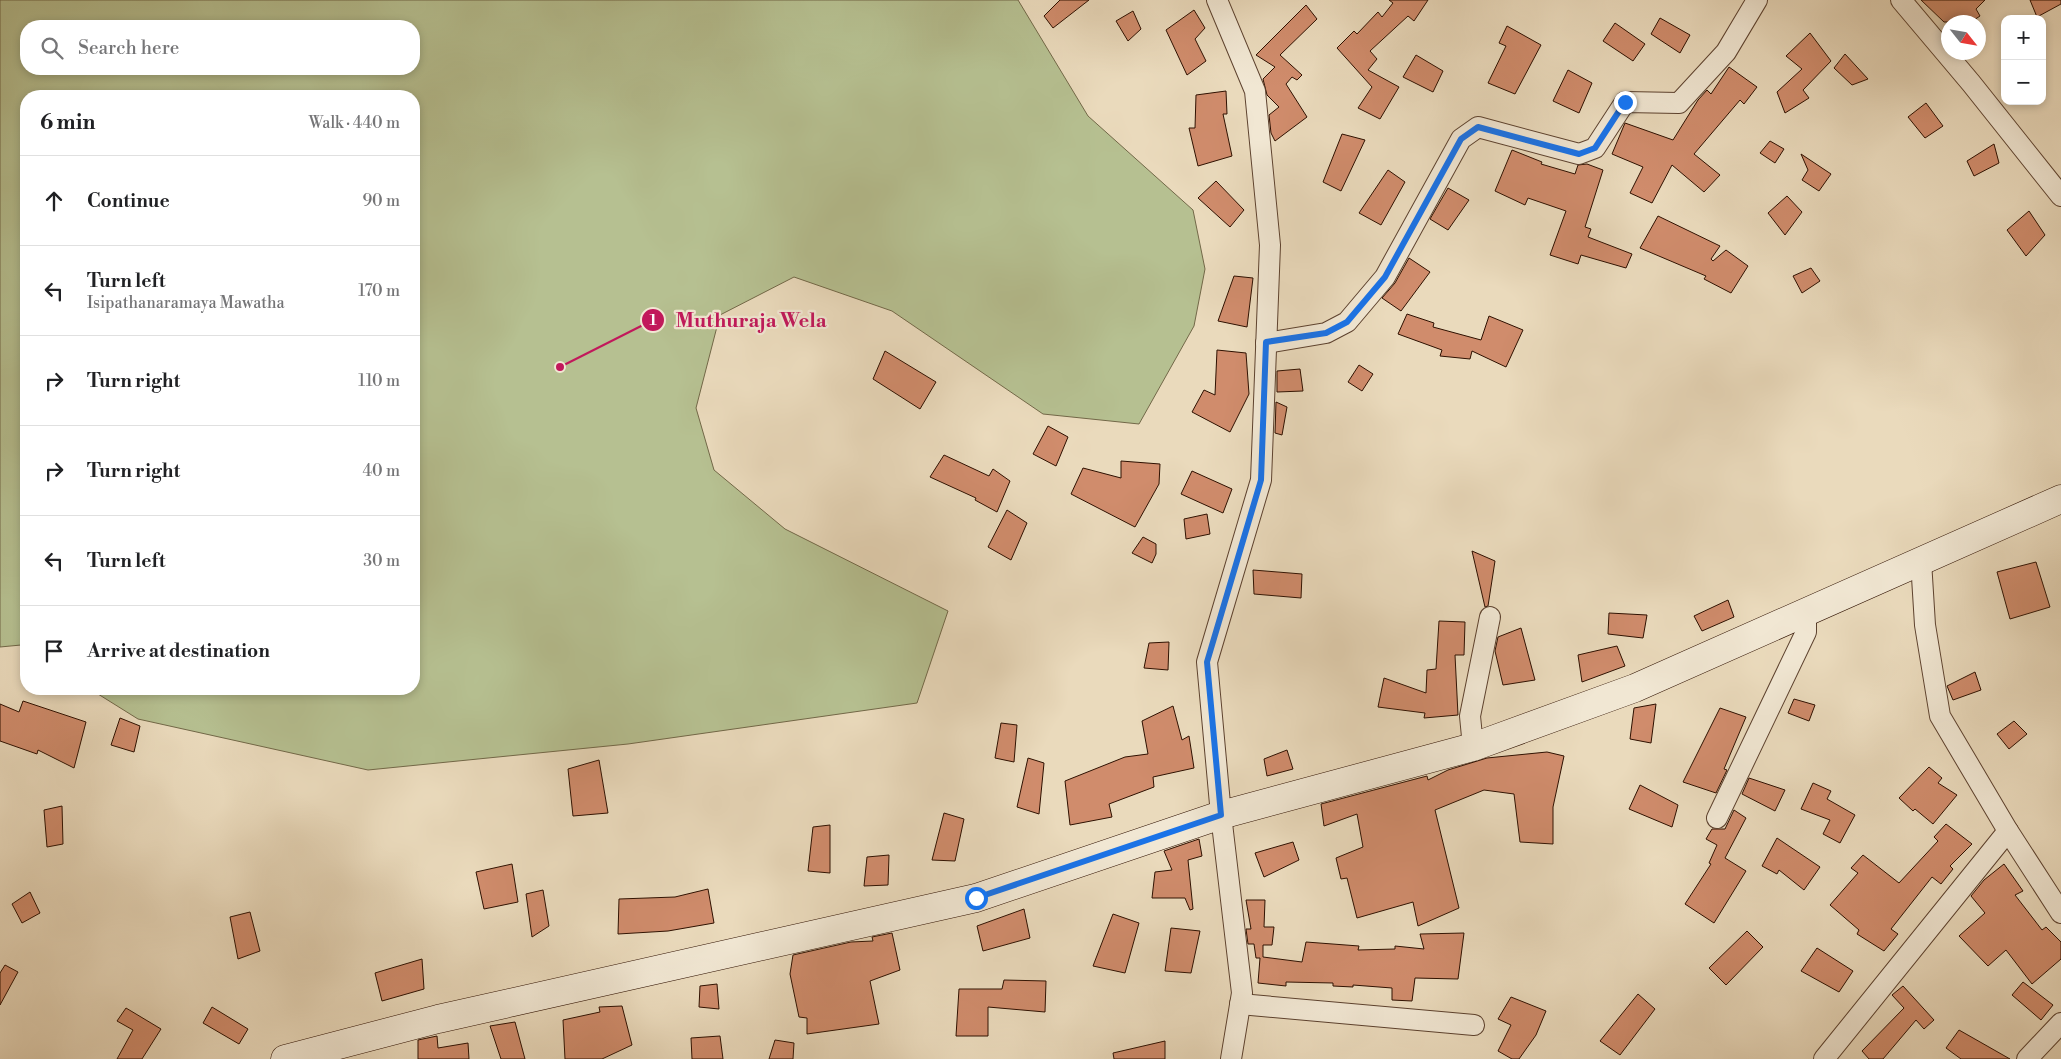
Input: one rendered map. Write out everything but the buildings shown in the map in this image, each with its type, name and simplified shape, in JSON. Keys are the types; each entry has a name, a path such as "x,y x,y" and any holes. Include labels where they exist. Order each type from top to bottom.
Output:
{"street":[{"path":"1216,0 1255,91 1270,245 1261,480 1207,662 1221,815 1242,993 1231,1059"},
{"path":"1266,342 1326,333 1347,322 1385,277 1461,139 1478,127 1579,154 1595,148 1625,102 1679,103 1726,52 1758,0"},
{"path":"1901,0 1971,83 2061,196"},
{"path":"284,1059 438,1018 976,898 1221,815 1473,746 1635,688 2061,499"},
{"path":"1921,561 1925,625 1940,716 2008,831 2061,913"},
{"path":"1717,818 1806,632 1806,612"},
{"path":"1473,746 1470,716 1490,617"},
{"path":"1824,1059 2008,831"},
{"path":"1240,1004 1474,1025"},
{"path":"2027,1059 2061,1023"}],"green space":[{"path":"0,0 1018,0 1088,116 1193,210 1205,269 1194,326 1139,424 1043,414 892,311 794,277 720,315 696,408 714,470 785,529 948,611 917,703 628,744 368,770 138,719 100,695 420,695 420,90 20,90 20,645 0,647"}],"place":[{"name":"Muthuraja Wela","path":"560,367"}],"route":[{"path":"976,898 1221,815 1207,662 1261,480 1266,342 1326,333 1347,322 1385,277 1461,139 1478,127 1579,154 1595,148 1625,102"}]}
